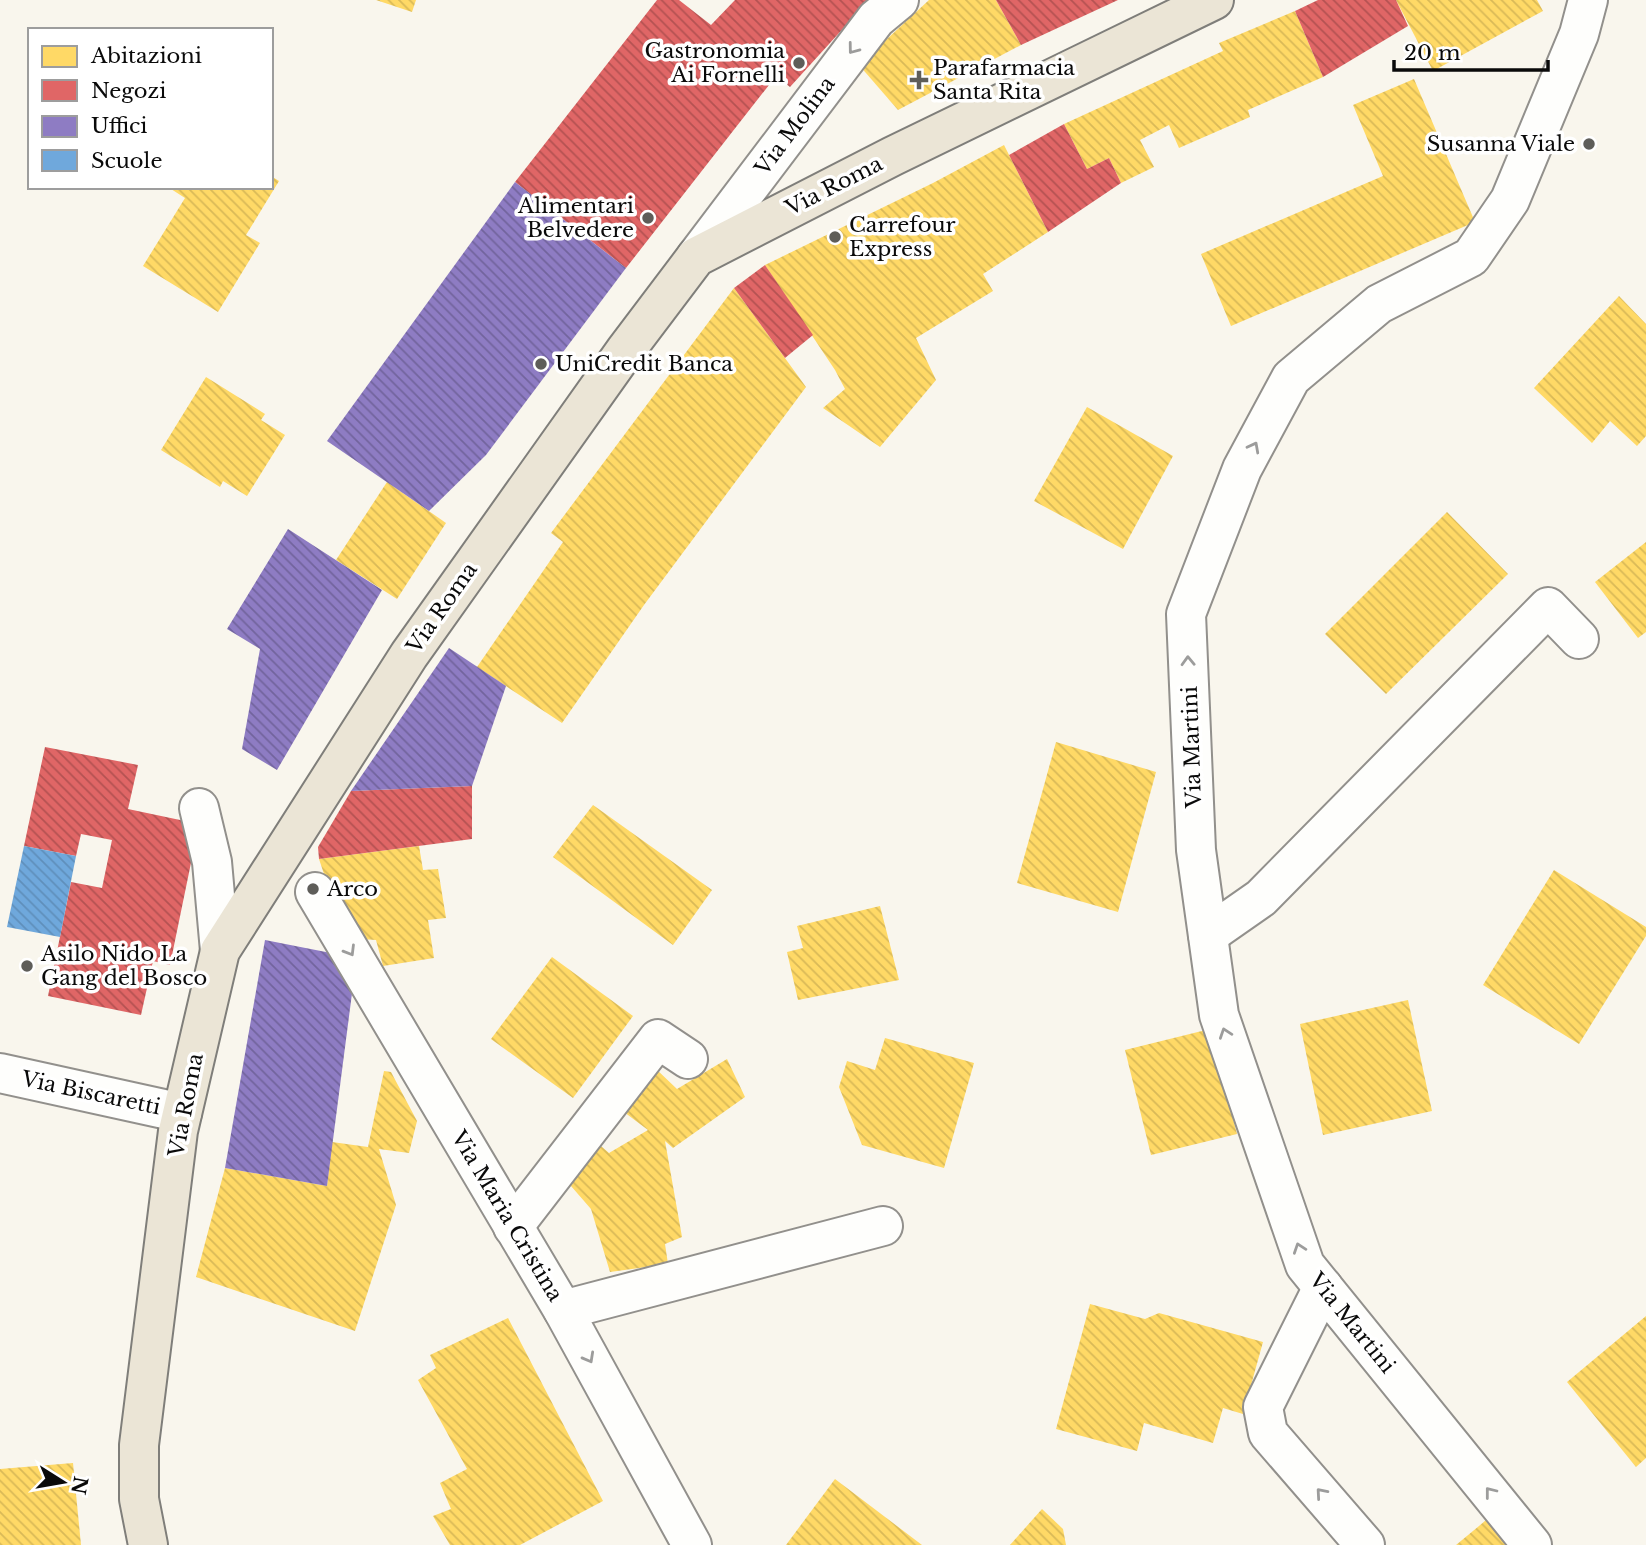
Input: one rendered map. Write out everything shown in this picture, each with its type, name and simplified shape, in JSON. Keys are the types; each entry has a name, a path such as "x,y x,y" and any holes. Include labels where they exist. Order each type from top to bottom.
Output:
{"main road":[{"name":"Via Roma","path":"148,1545 139,1499 139,1445 178,1131 220,951 416,644 617,362 696,257 880,162 1214,0"}],"street":[{"name":"Via Molina","path":"696,257 876,19 899,0"},
{"name":"Via Martini","path":"1532,1545 1305,1265 1219,1015 1196,850 1186,614 1242,469 1291,378 1379,304 1471,257 1510,200 1579,34 1588,0"},
{"path":"1208,935 1261,898 1548,607 1579,639"},
{"path":"199,808 212,862 220,951"},
{"name":"Via Maria Cristina","path":"275,864 313,889 563,1310 692,1545"},
{"path":"513,1227 658,1039 688,1059"},
{"name":"Via Biscaretti","path":"0,1073 182,1113"},
{"path":"563,1310 883,1226"},
{"path":"1323,1287 1263,1407 1268,1433 1365,1545"}],"building: Abitazioni":[{"path":"376,0 416,0 412,12"},
{"path":"929,0 996,0 1021,45 898,110 859,65"},
{"path":"1396,0 1537,0 1543,11 1433,71"},
{"path":"1295,11 1323,77 1248,110 1250,117 1179,148 1169,125 1140,140 1154,167 1121,183 1109,158 1087,169 1064,124 1223,51 1219,43"},
{"path":"1414,79 1475,222 1231,326 1201,254 1383,176 1353,105"},
{"path":"1004,145 1048,232 983,274 993,291 916,338 936,380 880,447 823,408 845,389 765,265 933,183"},
{"path":"273,177 279,181 246,235 260,243 218,312 143,266 185,198 171,189 273,189"},
{"path":"734,288 806,387 644,605 562,723 477,667 563,542 551,533"},
{"path":"1619,296 1646,324 1646,436 1637,446 1610,421 1592,443 1534,388"},
{"path":"206,377 265,414 261,420 285,435 247,496 223,481 220,487 161,450"},
{"path":"1087,407 1173,456 1123,549 1034,501"},
{"path":"387,482 446,523 397,599 336,560"},
{"path":"1447,512 1508,574 1386,694 1325,634"},
{"path":"1646,542 1646,632 1638,638 1595,582"},
{"path":"1056,742 1156,772 1118,912 1017,883"},
{"path":"593,805 712,890 673,945 553,857"},
{"path":"419,846 423,870 438,869 446,918 428,920 434,958 383,966 376,940 360,939 325,877 319,859"},
{"path":"1554,870 1646,927 1646,936 1579,1044 1483,985"},
{"path":"880,906 899,980 798,1000 787,952 803,948 797,926"},
{"path":"552,957 633,1016 573,1098 491,1039"},
{"path":"1408,1000 1432,1111 1323,1135 1300,1024"},
{"path":"1210,1029 1237,1134 1151,1155 1125,1050"},
{"path":"885,1038 974,1063 944,1168 862,1145 839,1087 847,1061 875,1070"},
{"path":"727,1059 745,1097 673,1148 665,1141 682,1237 665,1244 668,1264 610,1272 591,1209 564,1178 594,1140 609,1153 648,1130 620,1109 655,1068 677,1089"},
{"path":"384,1071 391,1072 417,1121 409,1153 379,1149 396,1205 355,1331 196,1277 225,1168 327,1186 332,1142 368,1147"},
{"path":"1090,1304 1145,1319 1159,1313 1263,1342 1243,1414 1223,1408 1213,1443 1144,1423 1137,1451 1056,1429"},
{"path":"1646,1316 1646,1458 1636,1467 1567,1382"},
{"path":"508,1318 603,1501 520,1545 450,1545 433,1516 451,1509 440,1483 467,1469 418,1380 436,1368 430,1355"},
{"path":"73,1463 81,1545 0,1545 0,1469"},
{"path":"835,1479 922,1545 786,1545"},
{"path":"1042,1509 1063,1529 1066,1545 1010,1545"},
{"path":"1493,1514 1519,1545 1456,1545 1479,1526"}],"building: Negozi":[{"path":"657,0 679,0 711,25 735,0 869,0 790,87 776,76 626,268 515,182"},
{"path":"996,0 1118,0 1021,45"},
{"path":"1318,0 1396,0 1408,26 1323,77 1295,11"},
{"path":"1064,124 1087,169 1109,158 1121,183 1048,232 1009,155"},
{"path":"765,265 813,335 785,358 734,288"},
{"path":"45,747 138,765 128,809 199,824 170,965 153,961 141,1015 48,996 71,882 102,888 112,840 81,834 76,856 24,846"},
{"path":"472,786 472,839 319,859 318,847 351,791"}],"building: Uffici":[{"path":"515,182 626,268 486,455 429,511 327,441"},
{"path":"288,529 382,590 277,770 242,749 260,649 227,629"},
{"path":"449,648 506,686 472,786 351,791"},
{"path":"265,940 341,955 354,978 327,1186 225,1168"}],"building: Scuole":[{"path":"24,846 76,856 60,937 7,927"}],"place":[{"name":"Gastronomia Ai Fornelli","path":"799,63"},
{"name":"Parafarmacia Santa Rita","path":"919,80"},
{"name":"Susanna Viale","path":"1589,144"},
{"name":"Alimentari Belvedere","path":"648,218"},
{"name":"Carrefour Express","path":"835,237"},
{"name":"UniCredit Banca","path":"541,364"},
{"name":"Arco","path":"313,889"},
{"name":"Asilo Nido La Gang del Bosco","path":"27,966"}]}
